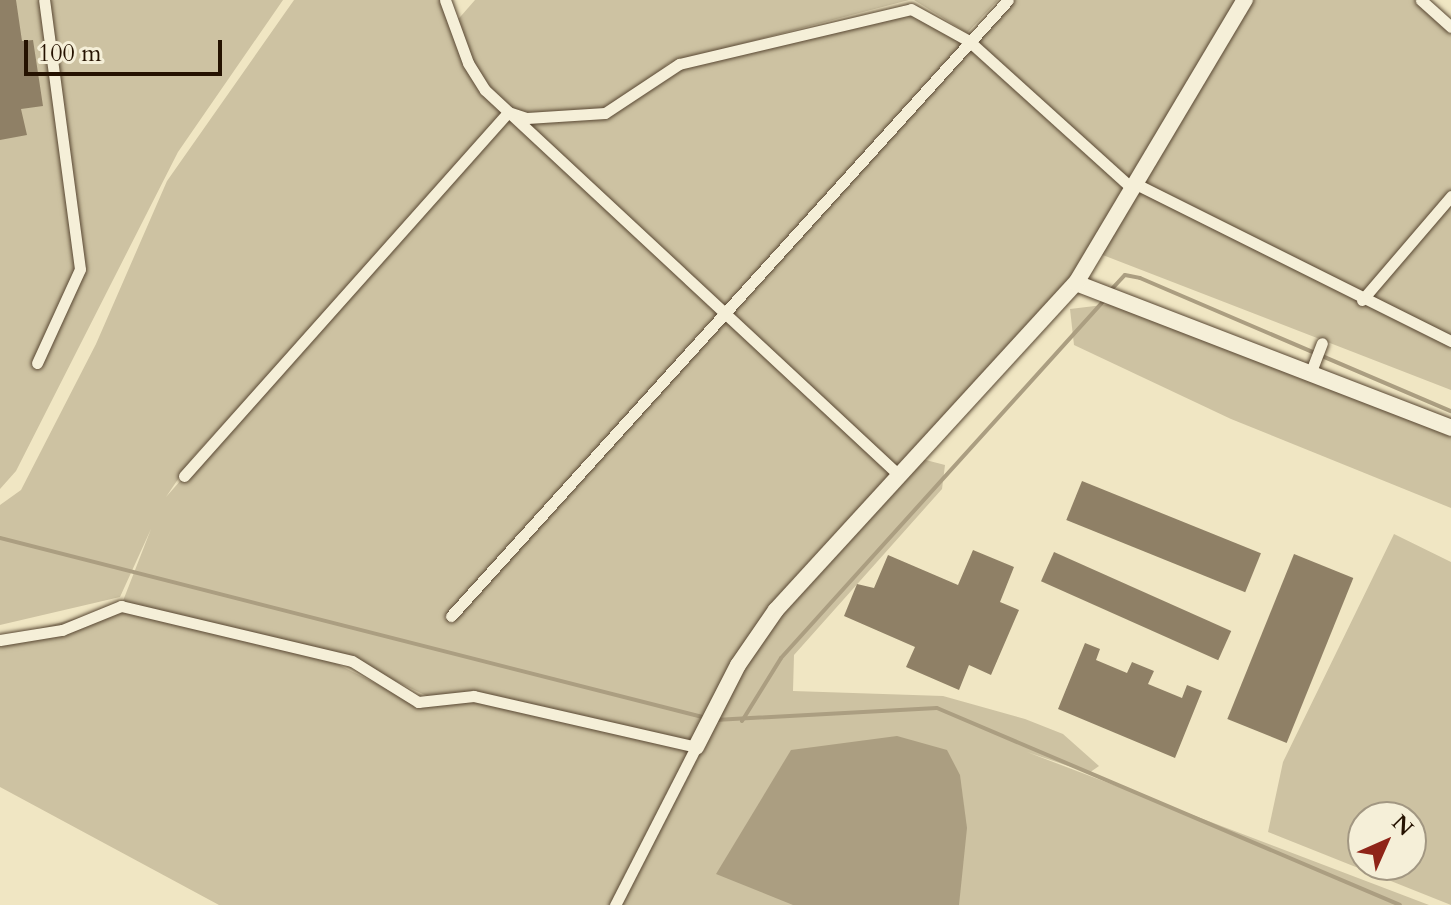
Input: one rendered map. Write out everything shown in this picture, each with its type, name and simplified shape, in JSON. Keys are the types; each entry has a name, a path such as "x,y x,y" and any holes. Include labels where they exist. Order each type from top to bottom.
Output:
{"street":[{"path":"37,363 80,269 44,0"},
{"path":"445,0 476,78 508,112 900,476"},
{"path":"451,616 727,315 1008,0"},
{"path":"615,905 751,643 1076,283 1245,0"},
{"path":"1421,0 1451,27"},
{"path":"508,112 527,118 605,113 679,64 911,9 969,41 1135,187 1451,341"},
{"path":"184,476 508,112"},
{"path":"1362,300 1451,196"},
{"path":"1076,283 1451,428"},
{"path":"1310,374 1322,343"},
{"path":"0,640 62,630 121,606 352,661 418,702 474,696 696,747"}],"shaded area":[{"path":"0,0 283,0 178,152 16,471 0,489"},
{"path":"294,0 445,0 454,24 475,0 909,0 669,63 649,81 679,63 911,9 969,41 1007,0 1421,0 1451,27 1451,390 1095,252 918,458 945,465 942,489 794,655 793,691 943,696 1025,719 1063,734 1099,766 1089,773 1027,752 1347,874 1347,881 1366,881 1429,905 219,905 0,787 0,639 121,606 151,529 120,597 0,625 0,505 21,490 96,344 167,181","holes":["356,282 166,497 193,457","331,661 372,670 427,696 403,697"]},
{"path":"914,0 998,0 967,33"},
{"path":"1128,302 1451,437 1451,508 1231,419 1074,345 1070,309"},
{"path":"1394,534 1451,562 1451,905 1391,881 1427,881 1427,801 1347,801 1347,864 1268,832 1283,762"},
{"path":"897,736 947,750 960,775 967,828 959,905 793,905 716,874 791,750"}],"building":[{"path":"0,0 16,0 22,41 33,40 43,106 21,109 27,135 0,140"},
{"path":"1082,481 1261,553 1245,592 1066,520"},
{"path":"973,550 1014,567 1000,602 1019,610 991,675 969,665 959,690 906,667 915,647 844,616 857,584 874,588 888,555 958,585"},
{"path":"1054,552 1231,631 1218,660 1041,581"},
{"path":"1294,554 1353,578 1287,743 1227,719"},
{"path":"1085,643 1100,649 1096,660 1127,673 1132,662 1154,671 1148,684 1182,698 1187,685 1202,691 1175,758 1058,709"}],"waterway":[{"path":"1109,292 1125,275 1140,278 1451,411"},
{"path":"742,721 781,658 1104,300"},
{"path":"0,538 706,718"},
{"path":"715,720 937,708 1400,905"}]}
